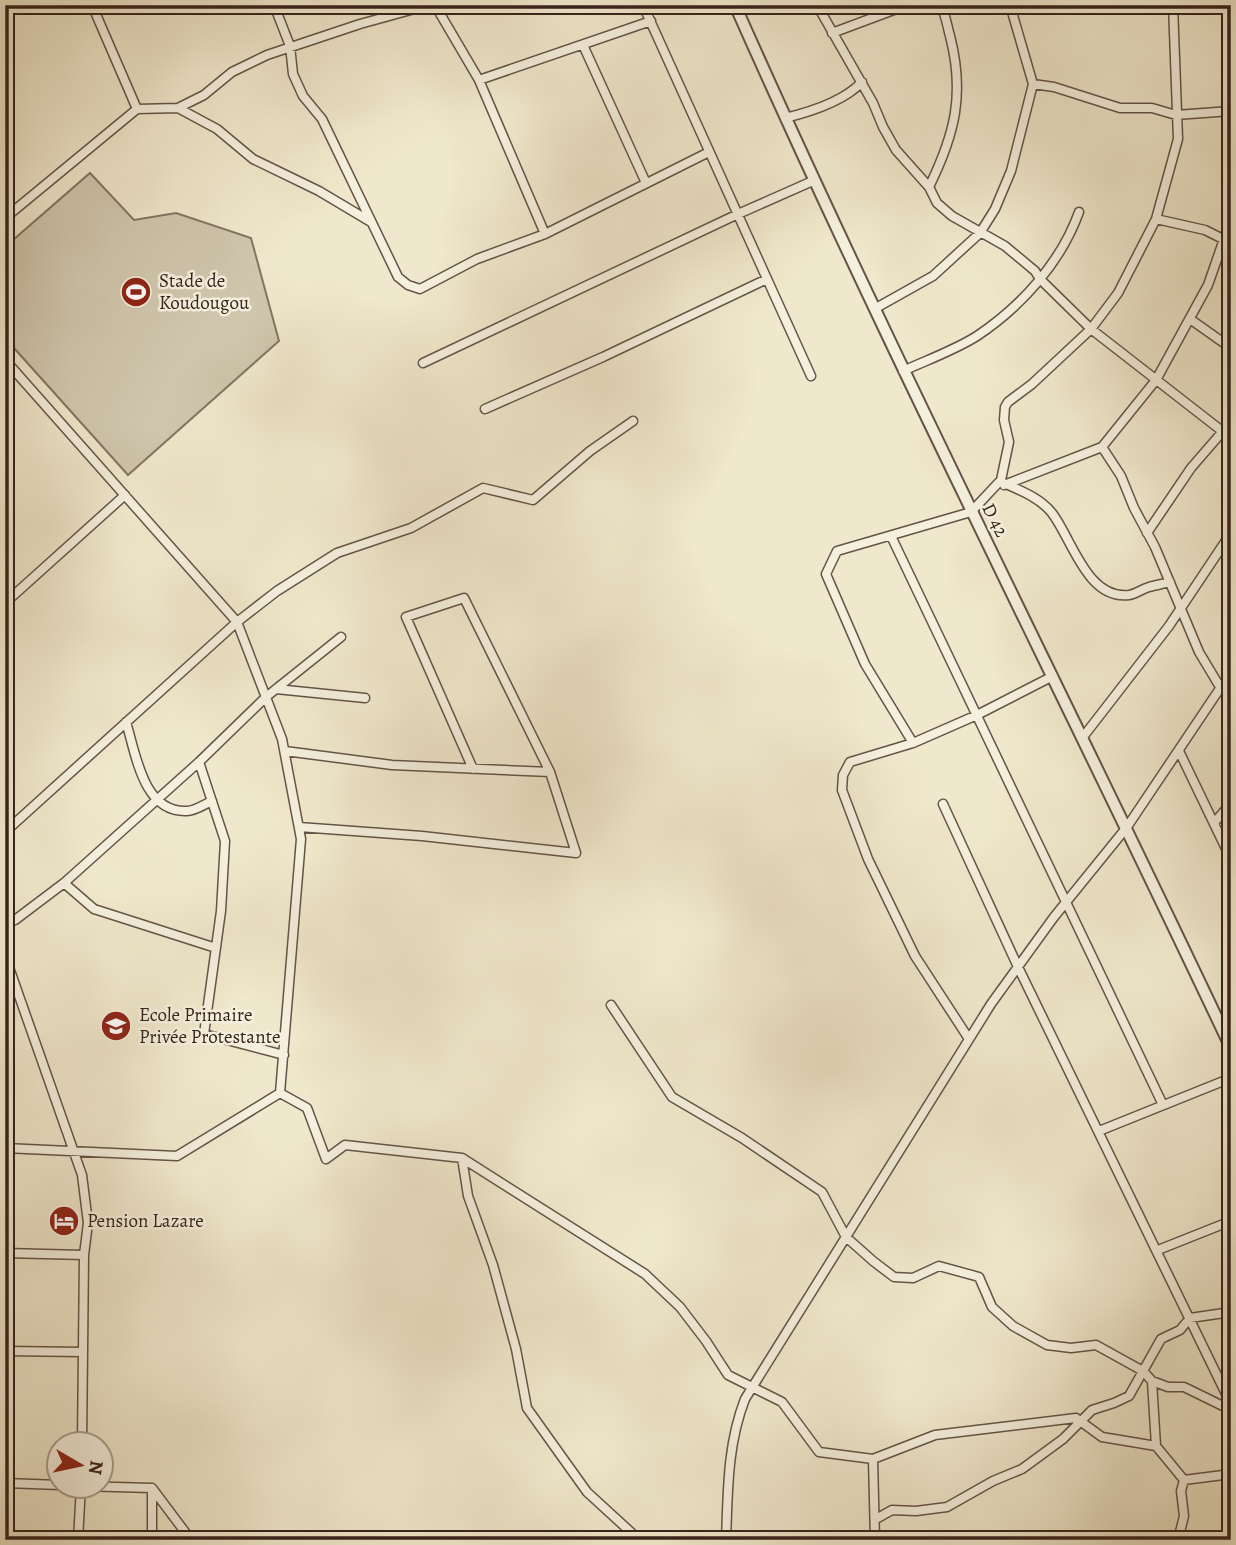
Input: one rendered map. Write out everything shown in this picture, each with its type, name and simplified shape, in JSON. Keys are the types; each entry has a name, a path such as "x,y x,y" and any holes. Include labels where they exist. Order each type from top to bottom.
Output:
{"street":[{"path":"92,5 137,109"},
{"path":"274,5 290,46 293,74 303,96 322,119 398,278 408,285 420,289 477,260 545,234 709,152"},
{"path":"5,218 137,109 178,108 204,95 232,72 267,55 429,5"},
{"path":"435,5 479,80 545,234"},
{"path":"643,5 811,376"},
{"name":"D 42","path":"735,5 903,371 1083,737 1231,1048"},
{"path":"817,5 862,82 896,150 929,187 937,203 952,216 1005,246 1035,271 1091,328 1231,438"},
{"path":"832,33 907,5"},
{"path":"929,187 944,157 958,97 956,61 940,5"},
{"path":"876,308 933,276 980,233 995,208 1011,171 1033,84 1010,5"},
{"path":"913,743 866,664 826,574 837,551 971,512 995,489 1001,480 1009,442 1004,407 1091,328 1118,293 1156,219 1178,139 1173,5"},
{"path":"479,80 651,21"},
{"path":"583,45 646,183"},
{"path":"785,118 813,111 856,88 862,82"},
{"path":"1033,84 1054,87 1120,108 1152,108 1176,115 1231,111"},
{"path":"178,108 217,130 253,159 319,191 373,223"},
{"path":"423,363 815,180"},
{"path":"903,371 975,337 1006,313 1040,279 1073,230 1080,212"},
{"path":"1156,219 1205,230 1227,240"},
{"path":"995,489 1102,447 1156,380 1208,285 1227,240 1231,219"},
{"path":"485,409 603,357 767,279"},
{"path":"1190,319 1231,348"},
{"path":"5,360 237,622 282,739 301,839 280,1093"},
{"path":"5,832 237,622 277,591 337,553 411,528 483,488 533,500 590,451 633,421"},
{"path":"1147,533 1191,468 1223,431"},
{"path":"1102,447 1121,477 1199,652 1220,687"},
{"path":"1006,484 1038,500 1051,511 1081,565 1098,585 1116,595 1131,595 1147,587 1170,582"},
{"path":"5,603 125,495"},
{"path":"1083,737 1181,608 1231,533"},
{"path":"891,536 1163,1105"},
{"path":"299,827 422,836 576,853 550,772 464,598 406,617 473,769"},
{"path":"5,924 15,920 64,883 199,762 266,697 341,637"},
{"path":"726,1540 730,1452 738,1416 752,1388 969,1040 1018,967 1126,827 1231,672"},
{"path":"969,1040 915,956 868,859 842,790 843,775 850,762 913,743 977,715 1053,676"},
{"path":"276,689 365,698"},
{"path":"126,722 145,783 156,801 167,808 188,812 212,801"},
{"path":"285,751 391,765 550,772"},
{"path":"1179,751 1231,859"},
{"path":"199,762 225,841 216,948 204,1034 284,1055"},
{"path":"1214,823 1231,803"},
{"path":"943,804 1018,967 1231,1404"},
{"path":"64,883 94,909 216,948"},
{"path":"5,956 82,1175 88,1223 84,1255 82,1430"},
{"path":"611,1005 672,1097 742,1138 822,1192 846,1237 894,1277 913,1278 939,1266 979,1277 992,1307 1013,1326 1047,1345 1071,1348 1096,1345 1143,1371 1152,1381 1168,1387 1184,1387 1231,1410"},
{"path":"1099,1131 1231,1078"},
{"path":"5,1149 177,1156 280,1093"},
{"path":"280,1093 307,1108 326,1159 345,1145 462,1158 645,1274 680,1307 728,1375 782,1402 818,1452 873,1459 935,1435 1076,1418 1102,1437 1156,1446"},
{"path":"462,1158 468,1196 494,1265 513,1337 527,1408 587,1492 635,1536 635,1540"},
{"path":"1158,1250 1231,1221"},
{"path":"5,1253 84,1255"},
{"path":"876,1519 892,1510 916,1511 947,1507 1022,1469 1063,1439 1092,1410 1114,1404 1129,1396 1161,1339 1180,1330 1190,1318 1231,1312"},
{"path":"5,1351 83,1352"},
{"path":"1152,1381 1156,1446 1184,1480"},
{"path":"873,1459 875,1540"},
{"path":"1184,1480 1231,1474"},
{"path":"1178,1540 1184,1516 1181,1491 1184,1480"},
{"path":"5,1483 46,1484"},
{"path":"116,1487 152,1488"},
{"path":"152,1488 152,1540"},
{"path":"152,1488 191,1540"},
{"path":"78,1540 79,1500"}],"shaded area":[{"name":"Stade de Koudougou","path":"90,173 134,220 176,213 251,238 279,341 128,475 5,338 5,247"}],"place":[{"name":"Stade de Koudougou","path":"136,292"},
{"name":"Ecole Primaire Privée Protestante","path":"116,1026"},
{"name":"Pension Lazare","path":"64,1221"}]}
